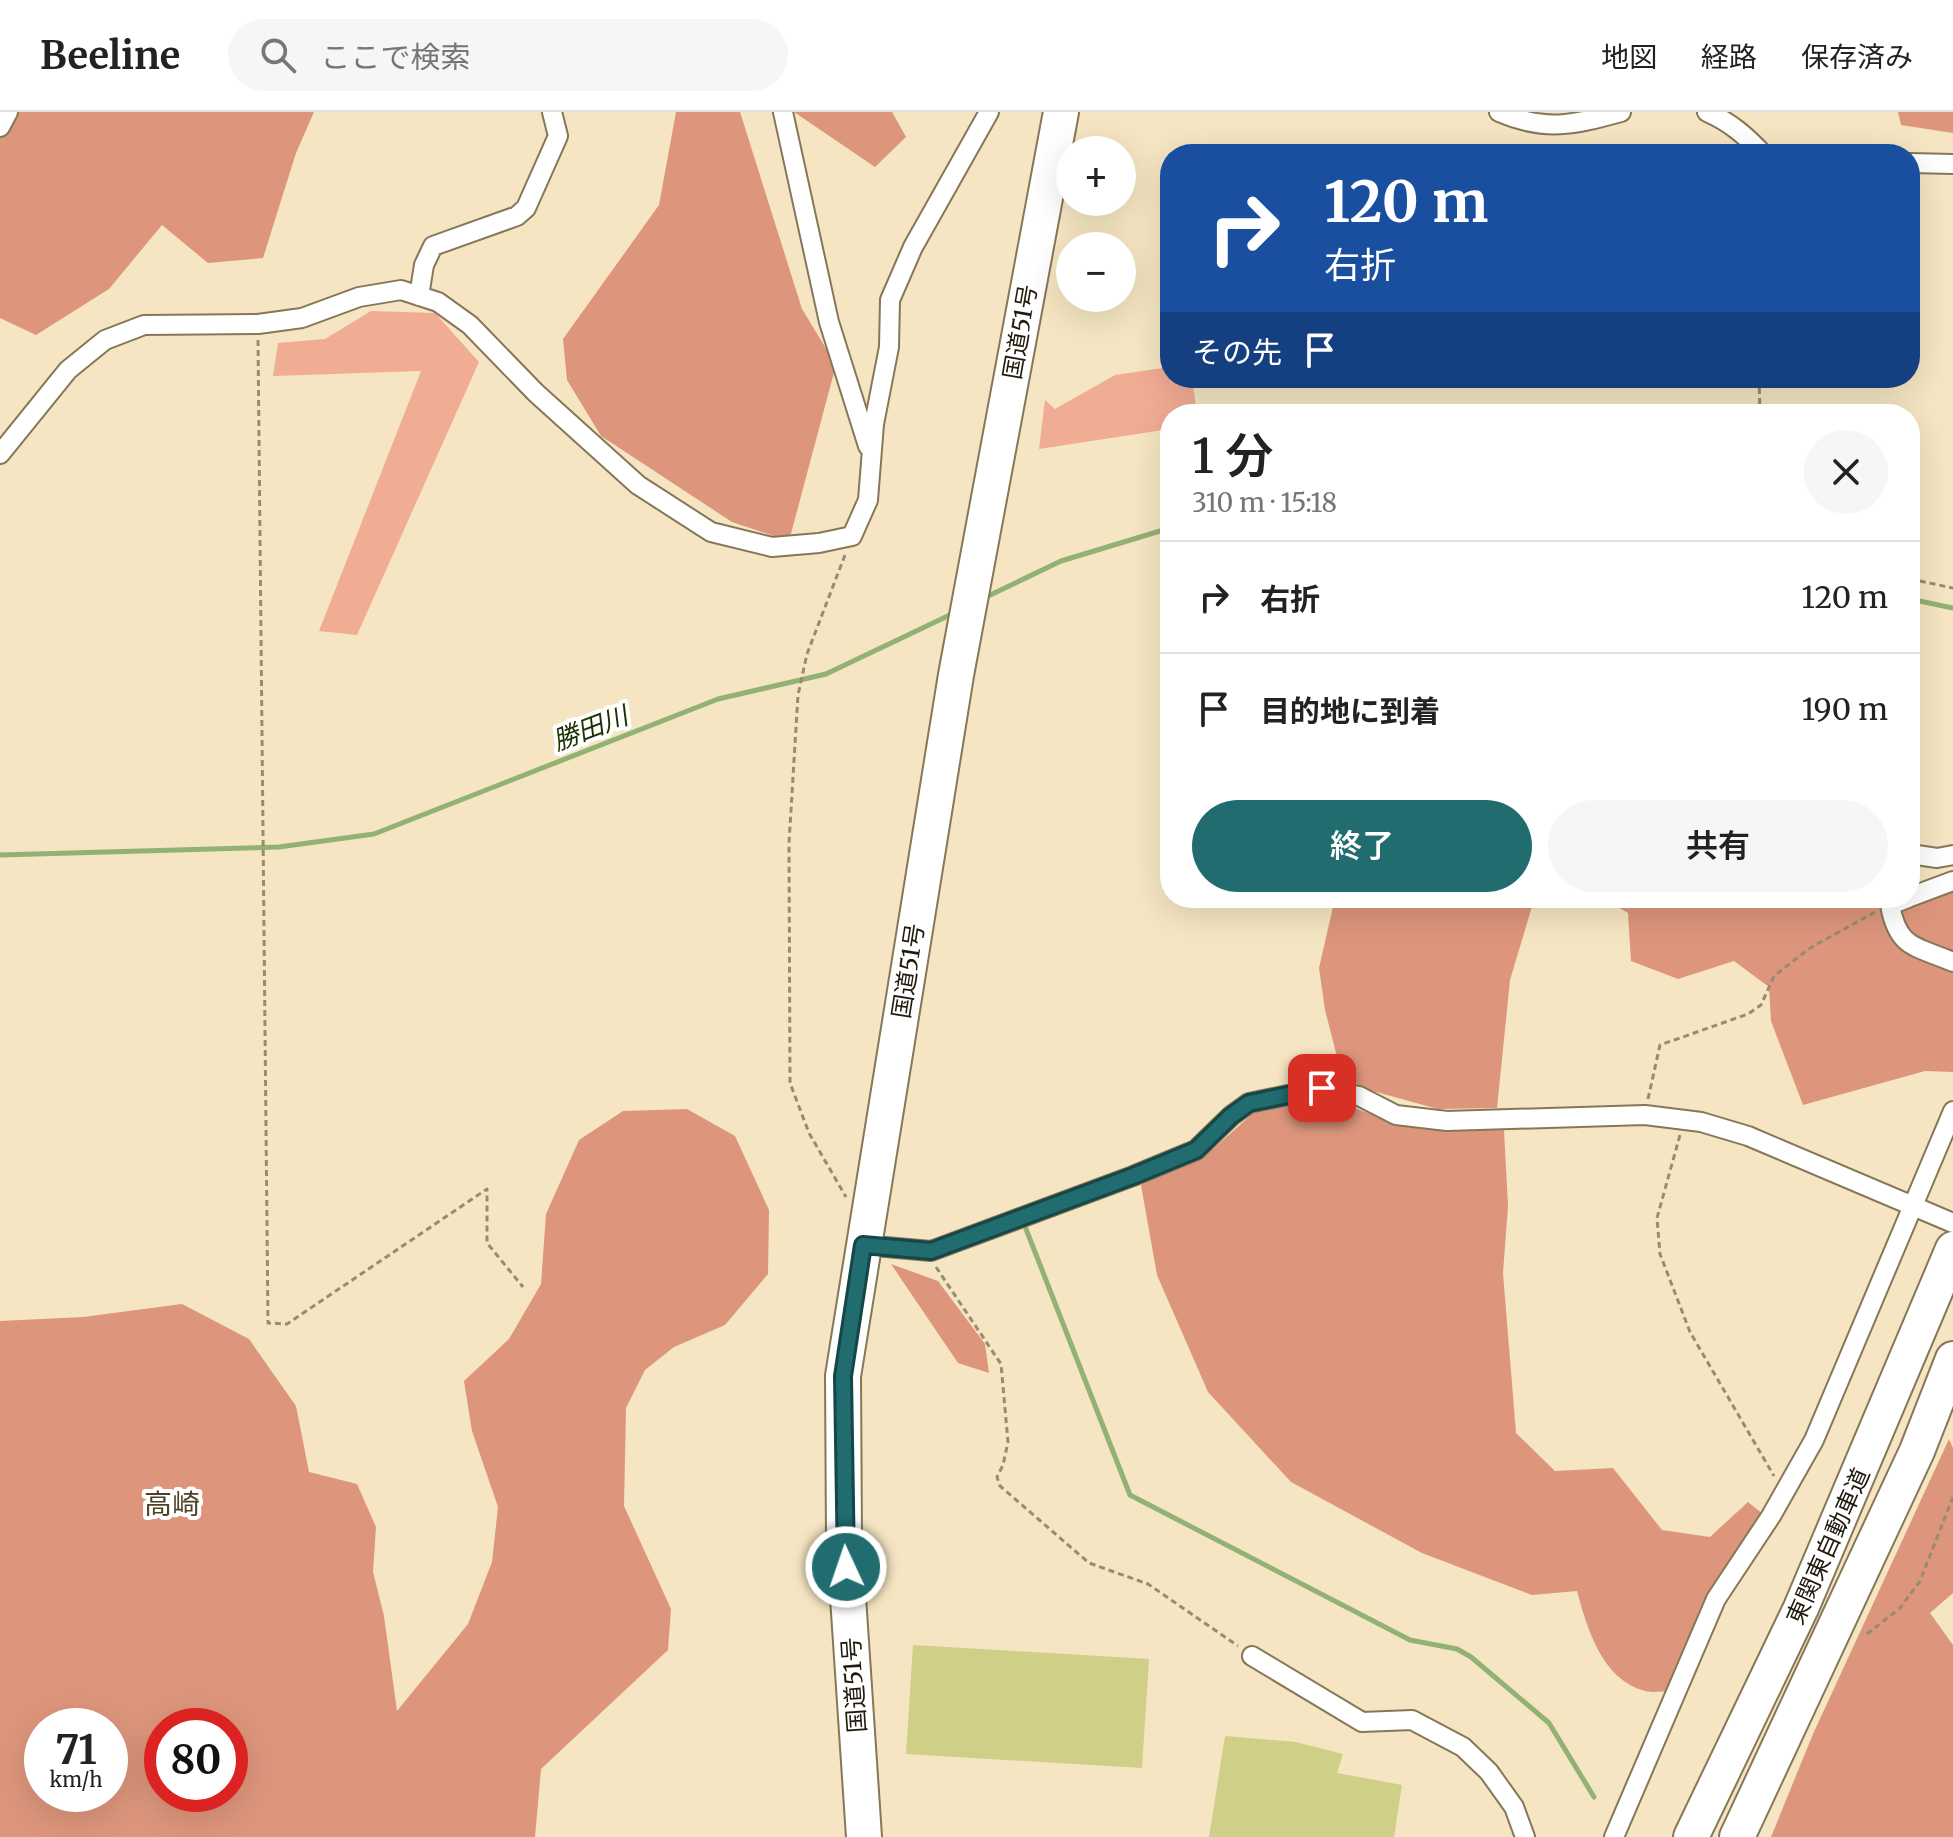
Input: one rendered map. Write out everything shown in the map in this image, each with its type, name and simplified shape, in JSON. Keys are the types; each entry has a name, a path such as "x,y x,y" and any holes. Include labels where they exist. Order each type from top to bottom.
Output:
{"highway":[{"name":"国道51号","path":"864,1837 844,1537 843,1391 864,1238 956,675 1061,112"},
{"name":"東関東自動車道","path":"1691,1837 1739,1741 1861,1470 1953,1249"},
{"name":"東関東自動車道","path":"1742,1827 1917,1451 1953,1359"}],"street":[{"path":"0,127 8,112"},
{"path":"419,296 424,265 433,246 517,216 526,208 558,136 552,112"},
{"path":"783,112 829,322 872,456"},
{"path":"0,454 68,370 105,340 144,325 258,324 302,318 359,297 401,290 438,302 470,325 536,393 638,485 711,532 772,547 819,543 852,536 868,500 874,424 889,347 890,300 913,247 989,112"},
{"path":"1499,112 1527,124 1570,126 1621,112"},
{"path":"1707,112 1724,119 1754,144"},
{"path":"1920,163 1953,164"},
{"path":"1920,855 1937,858 1953,855"},
{"path":"1920,894 1953,881"},
{"path":"1891,908 1895,929 1905,941 1953,962"},
{"path":"864,1238 931,1251 1196,1150 1249,1103 1322,1088 1359,1096 1396,1115 1447,1121 1645,1115 1685,1120 1748,1136 1953,1223"},
{"path":"1614,1837 1716,1599 1814,1440 1953,1111"},
{"path":"1252,1656 1362,1722 1412,1720 1463,1747 1489,1772 1514,1807 1525,1837"}],"path":[{"path":"258,324 268,1323 287,1324 487,1189 487,1243 523,1287"},
{"path":"852,536 800,686 789,843 790,1083 809,1133 864,1238"},
{"path":"1920,581 1953,588"},
{"path":"1645,1115 1660,1045 1748,1014 1761,1005 1774,976 1810,948 1883,908"},
{"path":"1685,1120 1657,1218 1660,1254 1690,1332 1784,1493"},
{"path":"925,1251 1001,1364 1008,1442 997,1477 1000,1486 1089,1563 1148,1584 1252,1656"},
{"path":"1867,1634 1900,1608 1920,1581 1953,1497"}],"shaded area":[{"path":"0,112 314,112 296,153 263,258 208,263 162,225 109,289 36,335 0,318"},
{"path":"676,112 740,112 802,309 836,365 789,541 732,522 601,436 567,380 563,339 659,205"},
{"path":"794,112 892,112 906,137 875,167"},
{"path":"1898,112 1953,112 1953,133 1901,125"},
{"path":"371,311 435,313 479,362 357,635 319,631 421,371 273,376 278,343 325,339"},
{"path":"1160,368 1160,388 1193,388 1196,404 1160,404 1160,431 1039,449 1045,400 1055,409 1115,375"},
{"path":"1953,885 1953,1072 1925,1071 1803,1105 1771,1021 1769,987 1734,961 1678,979 1631,961 1628,913 1619,908 1920,908 1920,894"},
{"path":"1333,908 1532,908 1510,980 1497,1108 1438,1109 1369,1090 1342,1076 1325,1010 1319,968"},
{"path":"1324,1097 1393,1122 1504,1130 1508,1206 1503,1273 1516,1433 1555,1471 1613,1468 1662,1530 1710,1537 1748,1502 1764,1515 1670,1691 1645,1691 1618,1676 1599,1651 1577,1591 1532,1595 1422,1553 1291,1482 1208,1392 1157,1275 1141,1185 1213,1149 1260,1107"},
{"path":"687,1109 735,1136 769,1210 768,1274 725,1325 674,1347 645,1370 626,1408 624,1506 671,1609 668,1650 541,1769 535,1837 0,1837 0,1321 83,1317 182,1304 249,1339 296,1406 309,1472 357,1484 376,1527 373,1572 384,1616 397,1711 468,1624 492,1562 498,1507 472,1431 464,1381 509,1339 541,1284 546,1214 579,1140 623,1111"},
{"path":"891,1264 938,1281 985,1344 989,1373 958,1363"},
{"path":"1949,1439 1953,1448 1953,1593 1930,1613 1953,1645 1953,1837 1771,1837 1813,1734"}],"building":[{"path":"913,1645 1149,1659 1142,1768 906,1754"},
{"path":"1225,1736 1296,1742 1343,1754 1337,1773 1402,1785 1394,1837 1209,1837"}],"waterway":[{"name":"勝田川","path":"984,598 1061,561 1160,531"},
{"name":"勝田川","path":"1920,601 1953,608"},
{"name":"勝田川","path":"0,855 279,847 374,834 718,699 826,674 954,613"},
{"path":"1026,1229 1130,1495 1410,1640 1457,1649 1471,1657 1549,1723 1594,1797"}],"district":[{"name":"高崎","path":"172,1504"}],"route":[{"path":"846,1567 843,1376 863,1245 931,1251 1196,1150 1249,1103 1322,1088"}]}
